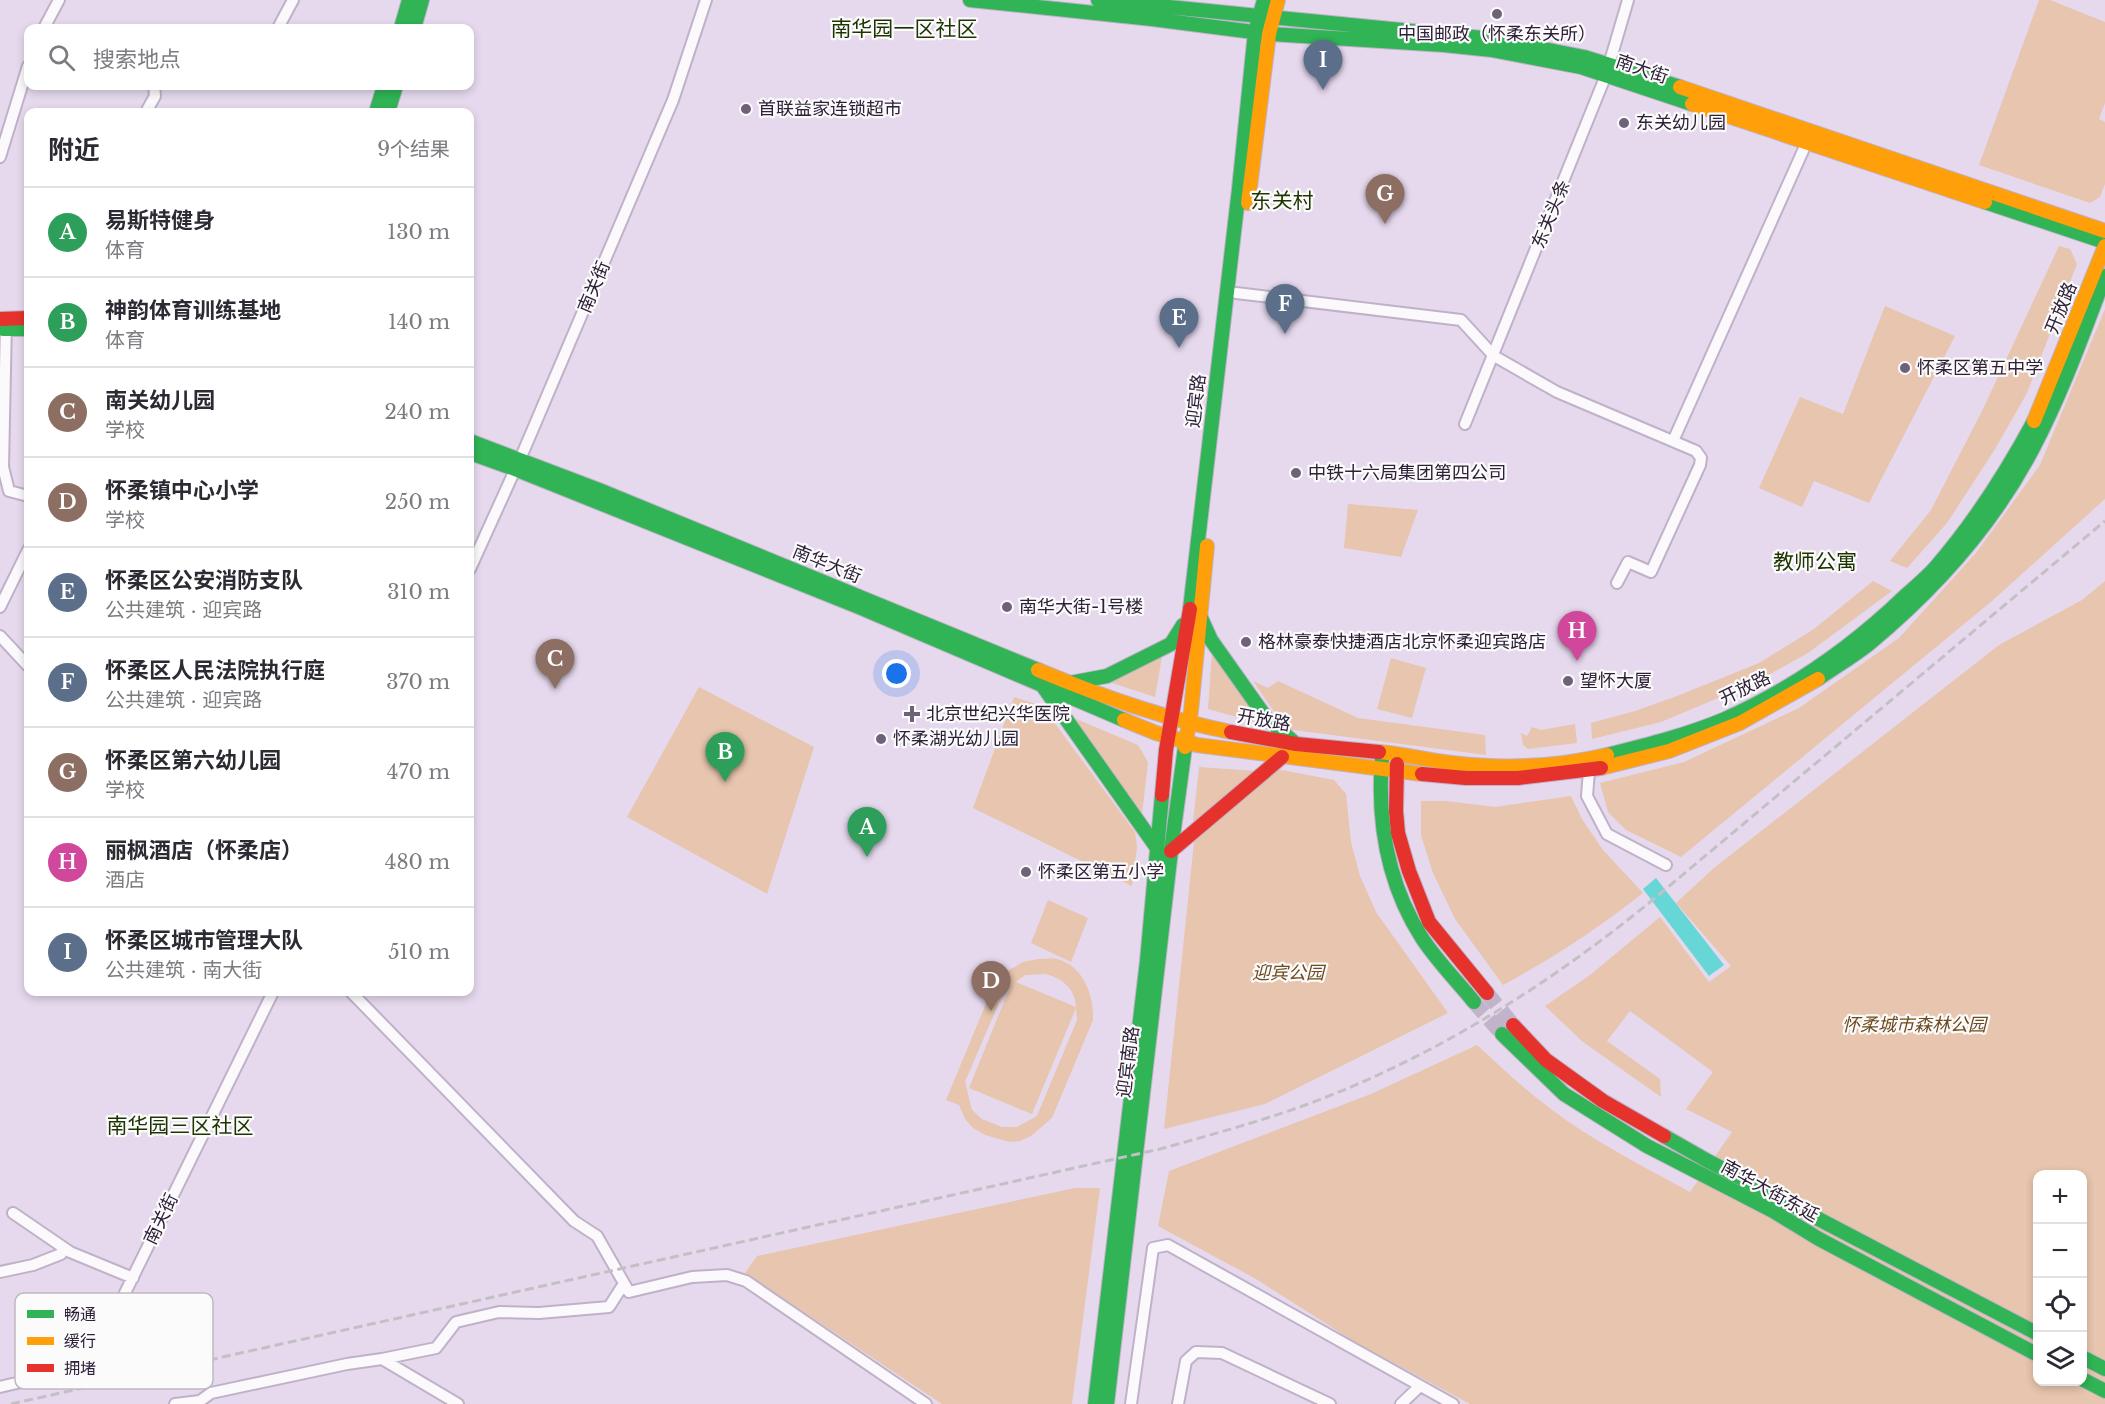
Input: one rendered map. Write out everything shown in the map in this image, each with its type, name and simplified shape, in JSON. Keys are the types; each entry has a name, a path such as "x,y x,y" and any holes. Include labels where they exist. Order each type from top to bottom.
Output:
{"main road":[{"path":"402,24 409,0"},
{"path":"415,24 422,0"},
{"name":"南大街","path":"970,0 1262,33 1492,50 1581,67 1608,69 2105,231"},
{"name":"南大街","path":"1098,0 1493,39 1549,48 1806,144 2105,244"},
{"path":"1264,0 1267,15"},
{"path":"1262,33 1267,15 1278,0"},
{"name":"迎宾路","path":"1168,737 1194,615 1236,293 1262,33"},
{"name":"迎宾路","path":"1189,724 1194,615 1237,212 1262,33"},
{"path":"377,108 383,90"},
{"path":"389,108 395,90"},
{"name":"开放路","path":"1171,719 1296,744 1513,767 1597,758 1658,743 1724,719 1786,688 1846,648 1891,610 1934,569 1976,516 2010,466 2038,414 2105,244"},
{"name":"开放路","path":"1168,737 1197,745 1380,768 1396,772 1451,778 1518,778 1589,771 1661,754 1729,729 1791,698 1852,658 1942,577 1985,522 2019,472 2048,419 2105,276"},
{"path":"3,324 24,319"},
{"path":"3,324 24,328"},
{"name":"南华大街","path":"474,443 517,464 1168,737"},
{"name":"南华大街","path":"474,454 517,464 919,620 1069,683 1171,719"},
{"path":"1069,683 1107,676 1172,644 1194,615 1267,719 1296,744"},
{"path":"1042,685 1164,849 1282,757"},
{"name":"迎宾南路","path":"1095,1404 1147,961 1164,849 1189,724"},
{"name":"迎宾南路","path":"1107,1404 1164,849 1168,737"},
{"path":"1382,752 1380,768 1384,850 1398,896 1423,939 1474,1002"},
{"path":"1398,754 1396,772 1398,833 1409,871 1430,922 1487,993"},
{"name":"南华大街东延","path":"1513,1025 1546,1060 1603,1101 1716,1166 2033,1332"},
{"name":"南华大街东延","path":"1502,1034 1564,1094 1647,1146 1773,1211 1819,1239 2033,1353"},
{"path":"2087,1360 2105,1369"},
{"path":"2087,1382 2105,1391"}],"street":[{"path":"46,24 58,0"},
{"path":"280,24 293,0"},
{"name":"南关街","path":"474,560 673,100 706,0"},
{"name":"东关头条","path":"1465,424 1608,69 1628,0"},
{"path":"0,157 24,79"},
{"path":"148,108 155,96 154,90"},
{"path":"1673,441 1806,144"},
{"path":"1236,293 1461,320 1494,356 1557,392 1696,451 1701,458 1700,465 1651,572 1628,562 1617,583"},
{"path":"3,324 3,467 9,491 24,495"},
{"path":"0,607 24,558"},
{"path":"0,636 24,662"},
{"path":"1589,771 1587,796 1607,834 1666,865"},
{"name":"南关街","path":"126,1293 271,996"},
{"path":"355,996 574,1221 597,1236 629,1292 692,1277 727,1275 746,1281 926,1404"},
{"path":"13,1213 70,1252 133,1278"},
{"path":"1131,1404 1153,1248 1168,1245 1453,1404"},
{"path":"0,1272 42,1262 61,1254 64,1248"},
{"path":"176,1404 200,1401 212,1393 256,1383 436,1348 456,1322 499,1312 539,1313 609,1307 623,1285"},
{"path":"1178,1404 1186,1361 1196,1352 1222,1353 1330,1404"},
{"path":"382,1359 458,1404"},
{"name":"南关街","path":"0,1387 15,1383"},
{"path":"1401,1404 1420,1386"},
{"path":"1427,1404 1435,1394"}],"green space":[{"path":"2039,0 2050,0 2105,22 2105,103 2099,119 2105,122 2105,184 2100,197 2090,203 1979,165"},
{"path":"2059,246 2070,249 2077,264 2027,393 1995,449 1947,523 1907,568 1890,561 1931,510 1983,409"},
{"path":"1885,306 1955,336 1869,503 1814,481 1802,507 1759,488 1800,397 1843,414"},
{"path":"2105,309 2105,499 1992,601 1681,857 1626,830 1608,812 1600,783 1684,762 1799,708 1899,638 1976,553 2040,465"},
{"path":"1348,504 1418,510 1401,557 1344,548"},
{"path":"1873,581 1892,591 1808,653 1756,682 1661,722 1592,739 1591,723 1677,696 1759,663 1814,629"},
{"name":"怀柔城市森林公园","path":"2105,581 2105,1404 1470,1404 1355,1342 1256,1279 1158,1226 1169,1171 1371,1094 1477,1045 1531,1093 1566,1120 1611,1149 1690,1192 1732,1132 1686,1109 1713,1072 1630,1011 1607,1041 1660,1079 1661,1097 1583,1042 1545,1006 1590,975 1660,917 1709,982 1731,966 1676,903 1714,868 1999,645 2082,600"},
{"path":"1163,651 1155,697 1103,680"},
{"path":"1212,652 1265,725 1208,709"},
{"path":"1391,658 1426,668 1412,718 1377,709"},
{"path":"1253,681 1268,688 1278,681 1358,718 1485,735 1486,755 1286,729"},
{"path":"699,687 814,747 767,894 627,817"},
{"path":"1014,697 1042,706 1135,832 1137,847 1132,886 973,808"},
{"path":"1069,716 1138,745 1148,762 1142,815"},
{"path":"1575,724 1577,743 1528,749 1523,745 1521,733 1527,736 1532,727 1541,730"},
{"path":"1199,767 1256,771 1193,822"},
{"name":"迎宾公园","path":"1277,769 1334,780 1346,794 1351,842 1360,876 1376,912 1448,1013 1265,1104 1164,1129 1194,842"},
{"path":"1571,796 1582,819 1603,850 1643,893 1575,942 1503,985 1455,919 1433,873 1421,835 1421,801 1446,801 1495,807"},
{"path":"1048,900 1088,918 1071,962 1031,943"},
{"path":"1057,959 1074,968 1086,983 1092,1001 1093,1020 1052,1118 1031,1136 1010,1142 985,1135 973,1128 965,1119 959,1105 946,1100 997,977 1023,962","holes":["1045,974 1057,978 1070,989 1076,1007 1016,982 1025,975","1010,987 969,1088 1032,1114 1076,1008 1077,1020 1037,1116 1017,1127 1002,1127 982,1119 972,1110 965,1082 1004,991"]},
{"path":"1075,1188 1100,1188 1072,1404 942,1404 745,1273 757,1256"}],"shaded area":[{"path":"1656,878 1724,965 1709,976 1643,889"}],"tunnel":[{"path":"1487,993 1513,1025"},
{"path":"1474,1002 1502,1034"}],"railway":[{"path":"213,1359 1160,1149 1283,1113 1348,1088 1395,1067 1486,1018 1573,961 1615,930 2105,521"},
{"path":"11,1404 79,1389"}],"traffic: fast":[{"path":"402,24 409,0"},
{"path":"415,24 422,0"},
{"path":"970,0 1269,34 1492,50 1581,67 1692,104"},
{"path":"1098,0 1493,39 1584,57 1680,87"},
{"path":"1190,609 1255,32 1264,0"},
{"path":"377,108 383,90"},
{"path":"389,108 395,90"},
{"path":"1985,202 2105,242"},
{"path":"1818,679 1870,643 1917,600 1961,553 2000,503 2033,448 2053,406 2105,276"},
{"path":"3,329 24,329"},
{"path":"1607,755 1682,735 1725,719 1797,680 1864,633 1935,568 1989,497 2034,421"},
{"path":"474,443 599,490 1038,670"},
{"path":"474,454 859,607 1124,720"},
{"path":"1201,618 1211,640 1267,719 1296,744"},
{"path":"1070,683 1107,676 1171,644 1183,625"},
{"path":"1042,685 1157,848"},
{"path":"1107,1404 1185,747"},
{"path":"1382,758 1383,829 1400,896 1422,938 1474,1002"},
{"path":"1095,1404 1147,961 1162,795"},
{"path":"1502,1034 1564,1094 1647,1146 1773,1211 1819,1239 2033,1352"},
{"path":"1664,1136 2034,1332"},
{"path":"2087,1360 2105,1369"},
{"path":"2087,1382 2105,1391"}],"traffic: slow":[{"path":"1248,203 1269,34 1278,0"},
{"path":"1680,87 2105,231"},
{"path":"1692,104 1985,202"},
{"path":"2034,421 2105,246"},
{"path":"1185,747 1191,711 1207,546"},
{"path":"1038,670 1133,706 1231,732"},
{"path":"1601,768 1669,751 1740,723 1818,679"},
{"path":"1124,720 1156,733 1197,745 1422,774"},
{"path":"1379,752 1452,763 1491,766 1549,764 1607,755"}],"traffic: jam":[{"path":"0,319 24,318"},
{"path":"1162,795 1166,750 1190,609"},
{"path":"1231,732 1296,744 1379,752"},
{"path":"1171,851 1282,757"},
{"path":"1397,764 1398,833 1409,871 1429,922 1487,993"},
{"path":"1422,774 1466,778 1518,778 1601,768"},
{"path":"1513,1025 1546,1060 1603,1101 1664,1136"}],"place":[{"name":"中国邮政（怀柔东关所）","path":"1497,14"},
{"name":"怀柔区城市管理大队","path":"1323,90"},
{"name":"首联益家连锁超市","path":"746,109"},
{"name":"东关幼儿园","path":"1624,123"},
{"name":"怀柔区第六幼儿园","path":"1385,224"},
{"name":"怀柔区人民法院执行庭","path":"1285,334"},
{"name":"怀柔区公安消防支队","path":"1179,348"},
{"name":"怀柔区第五中学","path":"1905,368"},
{"name":"中铁十六局集团第四公司","path":"1296,473"},
{"name":"南华大街-1号楼","path":"1007,607"},
{"name":"格林豪泰快捷酒店北京怀柔迎宾路店","path":"1246,642"},
{"name":"丽枫酒店（怀柔店）","path":"1577,661"},
{"name":"望怀大厦","path":"1568,681"},
{"name":"南关幼儿园","path":"555,689"},
{"name":"北京世纪兴华医院","path":"912,714"},
{"name":"怀柔湖光幼儿园","path":"881,739"},
{"name":"神韵体育训练基地","path":"725,782"},
{"name":"易斯特健身","path":"867,857"},
{"name":"怀柔区第五小学","path":"1026,872"},
{"name":"怀柔镇中心小学","path":"991,1011"}],"district":[{"name":"南华园一区社区","path":"904,29"},
{"name":"东关村","path":"1282,201"},
{"name":"教师公寓","path":"1815,562"},
{"name":"南华园三区社区","path":"180,1126"}]}
